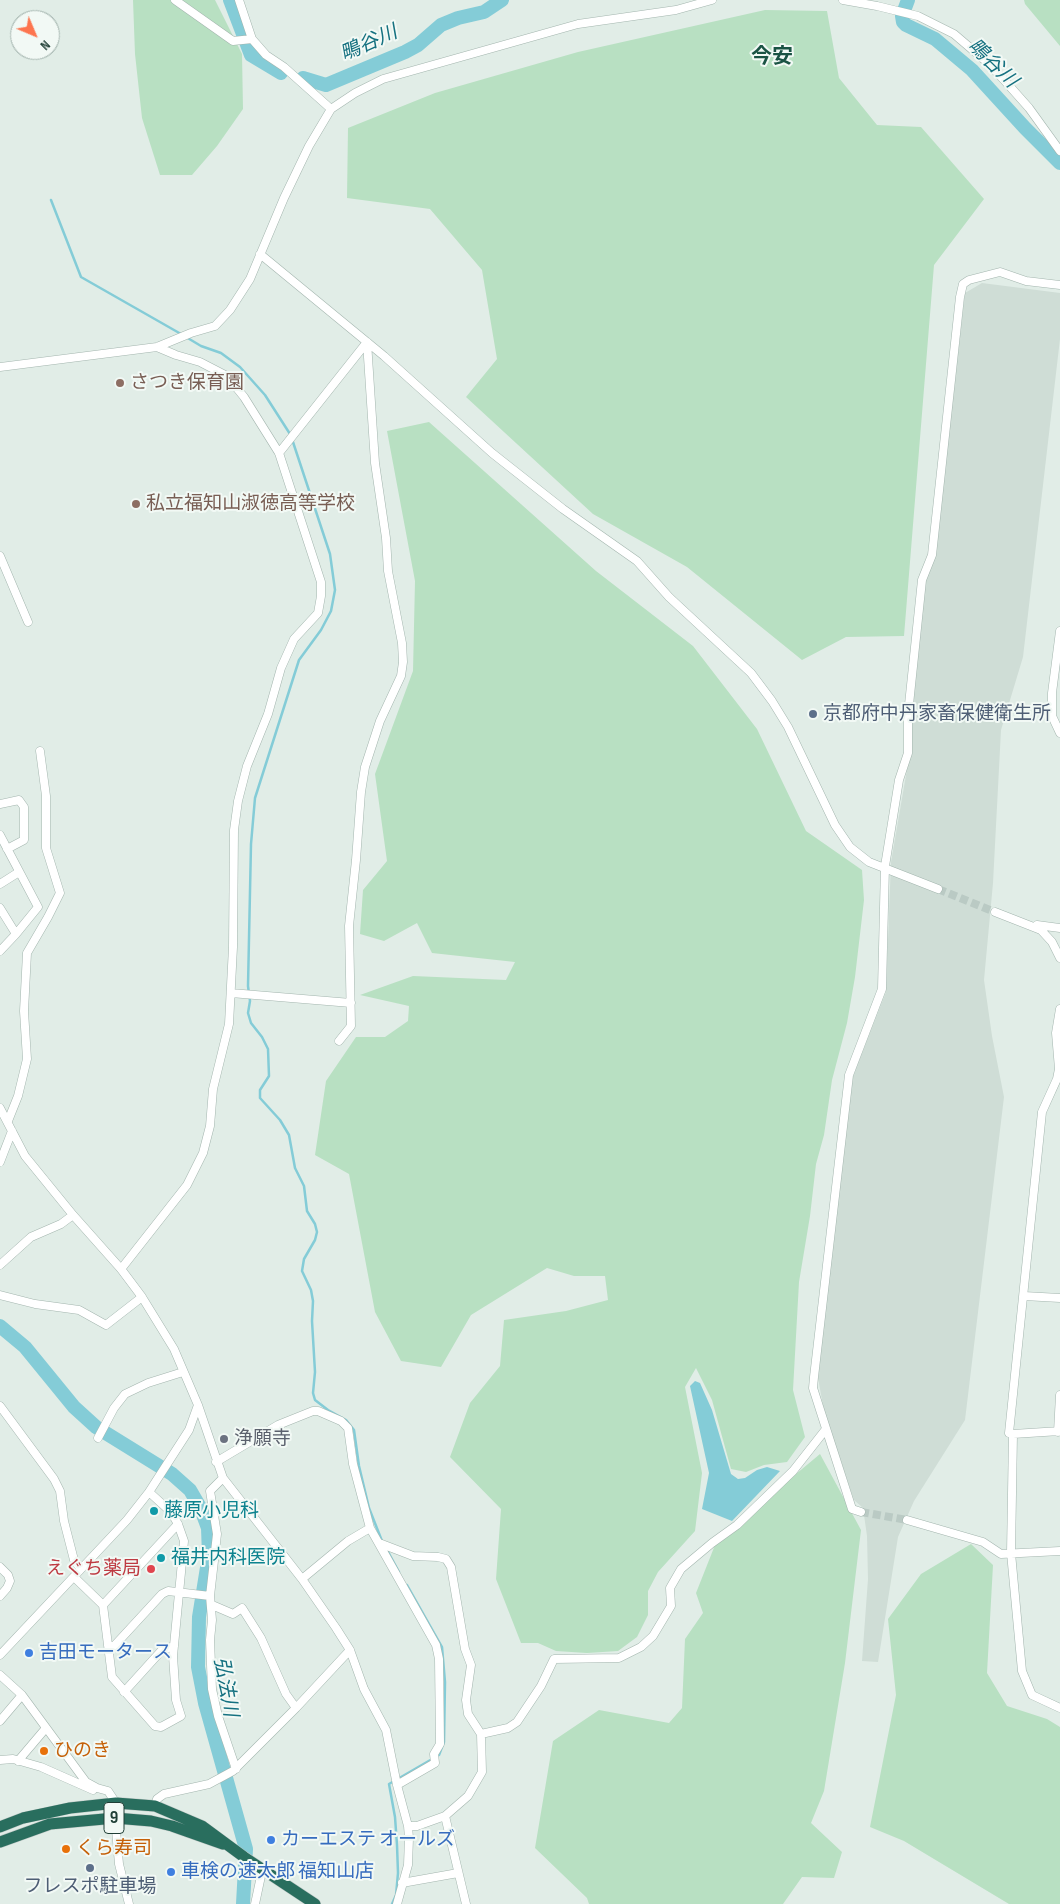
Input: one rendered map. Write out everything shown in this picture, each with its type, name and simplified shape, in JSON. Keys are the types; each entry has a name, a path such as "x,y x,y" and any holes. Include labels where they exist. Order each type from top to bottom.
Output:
{"highway":[{"name":"9","path":"0,1827 23,1818 70,1808 116,1803 155,1806 202,1826 244,1857 316,1904"},
{"name":"9","path":"0,1842 50,1824 115,1818 151,1821 172,1826 227,1845"}],"street":[{"path":"175,0 233,41 252,39"},
{"path":"238,0 252,39 266,55 284,67 332,109"},
{"path":"0,367 157,347 191,332 215,326 230,310 250,279 308,146 332,109 355,93 383,79 578,24 676,10 712,0"},
{"path":"843,0 918,16 954,34 988,63 1005,81 1029,108 1060,151"},
{"path":"260,254 367,342 492,453 563,509 637,561 669,597 751,673 772,700 788,727 835,825 850,847 869,862 885,866 938,889"},
{"path":"861,1512 852,1509 814,1388 814,1377 849,1075 882,989 885,866 899,780 908,753 908,714 922,580 932,556 960,297 963,284 976,278 1000,272 1026,281 1060,285"},
{"path":"279,453 367,342"},
{"path":"339,1041 351,1026 349,926 361,792 368,758 380,721 401,676 403,662 402,643 388,571 386,538 375,463 367,342"},
{"path":"121,1269 187,1185 203,1153 210,1126 213,1089 229,1024 233,947 234,830 238,801 248,766 268,714 281,668 294,639 318,613 321,596 321,582 279,453 244,397 226,376 200,362 157,347"},
{"path":"0,556 28,622"},
{"path":"1060,631 1052,716 1060,732"},
{"path":"8,1121 18,1096 27,1059 24,1010 27,953 60,893 46,848 46,796 40,751"},
{"path":"0,804 19,800 24,807 24,840 6,849"},
{"path":"0,835 38,907 0,951"},
{"path":"0,884 19,872"},
{"path":"0,908 16,934"},
{"path":"995,912 1041,930 1052,942 1060,958"},
{"path":"1026,923 1060,928"},
{"path":"230,993 351,1002"},
{"path":"1060,1009 1056,1033 1059,1068 1057,1079 1042,1112 1009,1433 1059,1432 1060,1395"},
{"path":"0,1108 25,1156 73,1215 121,1269 142,1297 174,1350 198,1405 223,1478 302,1579 350,1650 364,1689 386,1730 397,1785 408,1826 408,1865 397,1904"},
{"path":"0,1162 12,1131"},
{"path":"0,1265 31,1238 61,1224 73,1215"},
{"path":"0,1296 35,1304 79,1310 106,1325 142,1297"},
{"path":"1024,1296 1060,1298"},
{"path":"98,1438 114,1408 125,1394 148,1383 183,1372"},
{"path":"0,1654 127,1520 161,1474 189,1430 198,1405"},
{"path":"0,1406 54,1479 60,1491 64,1521 74,1560 81,1569"},
{"path":"216,1462 278,1425 313,1410 340,1421 348,1428 353,1464 370,1528 436,1645 439,1659 440,1744 434,1754 435,1763 397,1785"},
{"path":"481,1734 508,1728 517,1722 541,1686 554,1659 618,1658 641,1647 653,1636 671,1606 670,1588 681,1569 712,1542 737,1525 793,1471 826,1429"},
{"path":"1013,1434 1011,1553 1022,1671 1032,1695 1060,1708"},
{"path":"223,1478 210,1492 217,1534 210,1596 212,1605 212,1689 218,1716 236,1769"},
{"path":"74,1577 103,1606 112,1677 156,1726 161,1727 181,1716 176,1700 174,1646 184,1541 171,1512 148,1492"},
{"path":"907,1520 983,1542 1001,1554 1060,1551"},
{"path":"103,1606 178,1524"},
{"path":"302,1579 348,1541 370,1528"},
{"path":"378,1543 412,1556 438,1556 446,1559 451,1567 465,1649 471,1666 466,1700 468,1714 481,1734 482,1772 468,1796 445,1816 417,1826 408,1826"},
{"path":"0,1567 8,1575 10,1581 0,1596"},
{"path":"109,1648 168,1590 210,1596"},
{"path":"212,1605 233,1614 242,1608 261,1638 286,1694 296,1708"},
{"path":"124,1692 162,1650 174,1646"},
{"path":"155,1806 157,1799 164,1794 209,1784 236,1769 350,1650"},
{"path":"0,1675 22,1695 86,1782 108,1791 116,1803 115,1818 119,1864 129,1904"},
{"path":"0,1721 22,1695"},
{"path":"18,1761 46,1728"},
{"path":"0,1760 12,1759 41,1767 97,1792 106,1793 116,1803"},
{"path":"445,1816 466,1904"},
{"path":"255,1904 261,1867"},
{"path":"402,1883 458,1873"}],"shaded area":[{"path":"982,283 1060,293 1060,339 1023,657 1001,730 993,883 984,980 992,1036 1004,1097 965,1420 914,1501 898,1537 878,1662 862,1661 868,1579 867,1536 863,1508 854,1500 824,1411 818,1378 853,1076 886,992 891,862 910,752 910,694 925,581 935,553 965,293"}],"green space":[{"path":"133,0 215,0 242,54 243,109 217,146 192,175 160,175 142,118 135,54"},
{"path":"1024,0 1060,0 1060,46 1025,4"},
{"path":"765,10 827,11 839,78 877,125 921,127 984,199 934,265 904,636 846,637 802,660 687,567 593,514 466,397 497,359 482,270 430,209 347,198 348,128 435,93 578,52"},
{"path":"429,422 596,571 693,646 757,729 806,831 862,870 864,900 855,977 847,1023 832,1080 824,1135 816,1164 799,1282 793,1390 805,1437 787,1462 764,1465 746,1472 731,1469 712,1400 696,1368 685,1387 702,1473 695,1531 658,1572 648,1591 648,1615 637,1637 618,1651 587,1653 556,1651 538,1643 521,1643 496,1579 501,1509 450,1457 470,1403 500,1366 504,1320 566,1311 608,1300 605,1276 574,1276 547,1268 471,1315 441,1367 401,1361 375,1312 349,1174 315,1155 326,1081 356,1037 385,1037 408,1021 409,1006 360,995 413,976 506,980 515,962 432,953 417,923 384,941 360,934 363,890 387,861 375,774 413,671 415,581 387,431"},
{"path":"820,1454 861,1530 845,1663 824,1791 811,1823 842,1852 834,1878 802,1877 783,1904 589,1904 587,1898 535,1848 553,1741 599,1710 669,1723 682,1708 685,1639 703,1613 696,1593 717,1540"},
{"path":"971,1544 993,1565 987,1673 1007,1706 1047,1719 1060,1727 1060,1904 1009,1904 904,1841 870,1827 896,1695 888,1619 921,1574"}],"water":[{"path":"695,1381 700,1383 712,1410 731,1474 738,1479 745,1478 757,1470 767,1467 780,1471 732,1521 702,1509 709,1473 690,1386"}],"waterway":[{"name":"鴫谷川","path":"230,0 251,55 281,73"},
{"name":"鴫谷川","path":"303,78 326,85 405,52 418,45 441,25 458,18 484,12 502,0"},
{"name":"鴫谷川","path":"908,0 902,16 903,22 935,39 972,70 1060,163"},
{"path":"51,200 81,277 181,334"},
{"path":"186,337 201,346 221,353 240,367 265,395 290,434"},
{"path":"292,439 330,554 335,590 331,611 321,630 299,660 255,798 251,844 248,986 250,1001 248,1013 251,1023 262,1037 268,1049 269,1076 260,1090 260,1098 280,1120 289,1135 295,1168 304,1186 307,1211 315,1224 317,1232 315,1240 304,1259 302,1271 311,1290 313,1301 312,1321 315,1372 313,1393 315,1400 346,1420 354,1430 359,1466 369,1508 382,1541"},
{"name":"弘法川","path":"0,1326 25,1347 74,1407 96,1427 172,1474 190,1490 201,1509 208,1528 209,1555 199,1617 198,1667 205,1703 246,1849 243,1904"},
{"path":"386,1548 399,1572"},
{"path":"392,1904 396,1895 398,1873 395,1817 389,1784 439,1755 444,1742 445,1682 442,1647 407,1585"}],"tunnel":[{"path":"938,889 995,912"},
{"path":"861,1512 907,1520"}],"place":[{"name":"さつき保育園","path":"120,383"},
{"name":"私立福知山淑徳高等学校","path":"136,504"},
{"name":"京都府中丹家畜保健衛生所","path":"813,714"},
{"name":"浄願寺","path":"224,1439"},
{"name":"藤原小児科","path":"154,1511"},
{"name":"福井内科医院","path":"161,1558"},
{"name":"えぐち薬局","path":"151,1569"},
{"name":"吉田モータース","path":"29,1653"},
{"name":"ひのき","path":"44,1751"},
{"name":"カーエステ オールズ","path":"271,1840"},
{"name":"くら寿司","path":"66,1849"},
{"name":"フレスポ駐車場","path":"90,1868"},
{"name":"車検の速太郎 福知山店","path":"171,1872"}],"district":[{"name":"今安","path":"772,58"}]}
